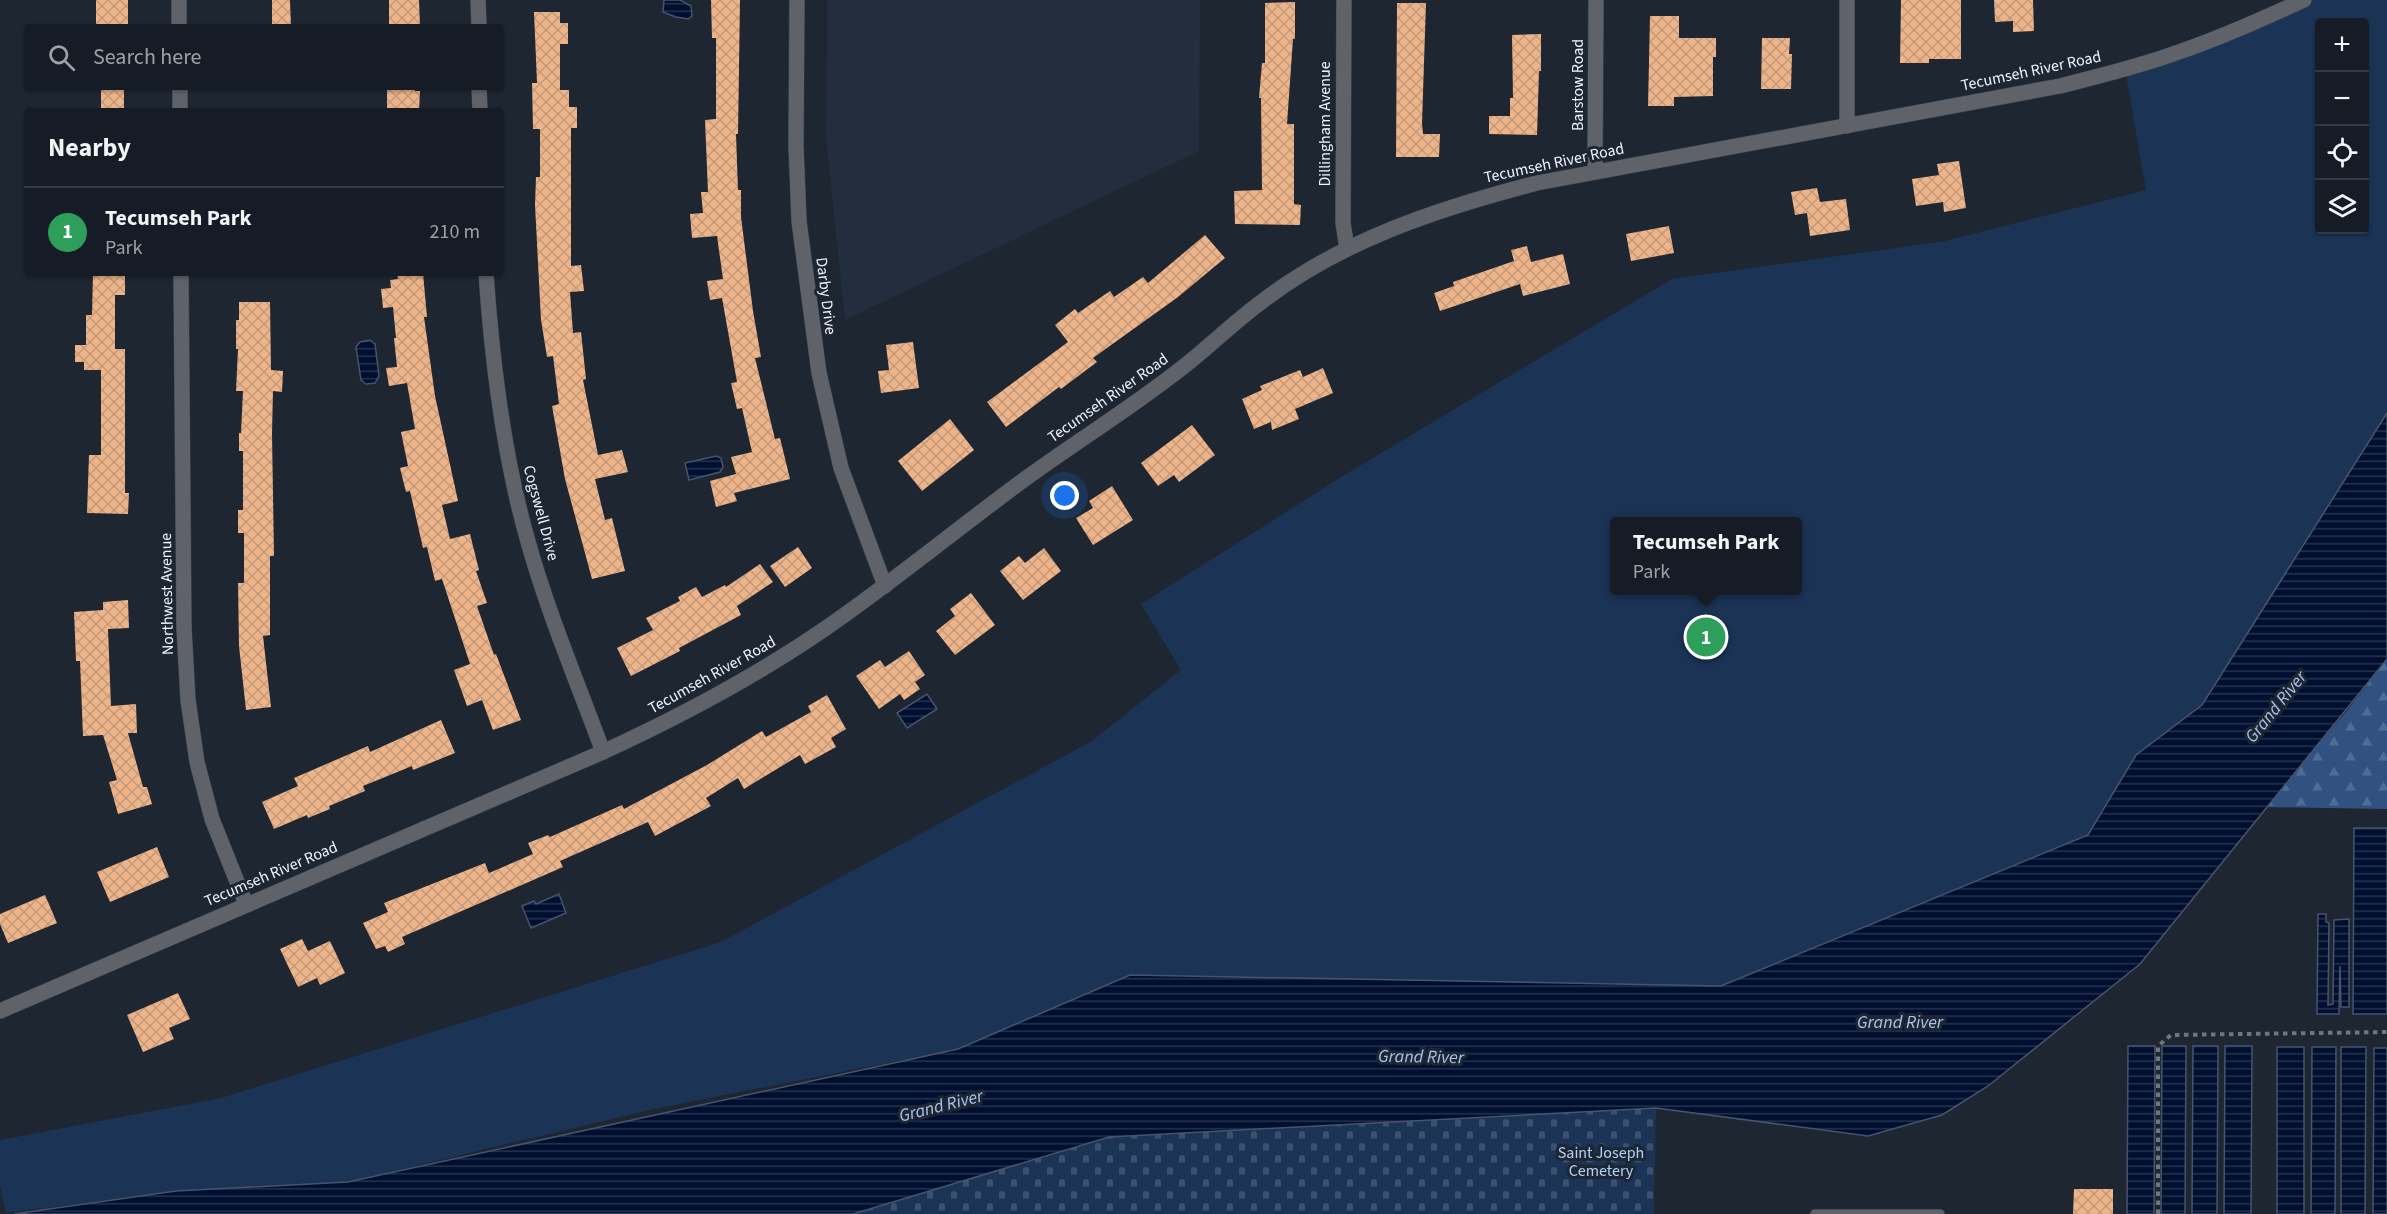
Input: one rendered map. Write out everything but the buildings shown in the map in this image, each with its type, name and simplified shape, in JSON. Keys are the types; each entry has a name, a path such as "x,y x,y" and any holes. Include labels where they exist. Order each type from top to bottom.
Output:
{"street":[{"path":"179,0 179,24"},
{"path":"478,0 479,24"},
{"name":"Darby Drive","path":"797,0 796,146 799,221 819,373 841,468 885,586"},
{"name":"Dillingham Avenue","path":"1344,0 1343,223 1347,248"},
{"name":"Barstow Road","path":"1595,171 1596,0"},
{"path":"1847,0 1847,126"},
{"name":"Tecumseh River Road","path":"0,1011 603,752 680,716 742,682 825,629 1024,479 1172,376 1260,302 1347,248 1413,221 1476,199 1595,171 2060,86 2125,69 2240,29 2304,0"},
{"path":"180,90 180,108"},
{"path":"480,90 480,108"},
{"name":"Northwest Avenue","path":"181,276 184,628 188,700 197,762 212,819 246,904"},
{"name":"Cogswell Drive","path":"486,276 509,466 524,528 553,621 603,752"}],"lane":[{"path":"1815,1214 1940,1214"}],"path":[{"path":"2158,1214 2158,1046 2171,1035 2387,1032"}],"shaded area":[{"path":"827,0 1200,0 1199,151 845,320 826,137"}],"green space":[{"path":"2304,0 2387,0 2387,454 2202,705 2136,755 2088,835 1721,987 1130,975 958,1049 654,1109 348,1182 176,1191 6,1213 0,1186 0,1140 221,1098 721,942 1092,741 1181,670 1141,604 1346,474 1672,279 1945,241 2146,190 2125,69"},
{"path":"2387,659 2387,809 2265,807 2346,712"},
{"name":"Saint Joseph Cemetery","path":"1656,1108 1654,1214 853,1214 1109,1137"}],"water":[{"path":"664,0 680,0 691,6 692,16 688,19 663,12"},
{"path":"370,340 375,344 379,376 375,383 366,384 361,380 356,347 360,342"},
{"name":"Grand River","path":"2387,413 2387,659 2140,964 1988,1086 1942,1115 1868,1136 1656,1108 1109,1137 853,1214 14,1214 176,1191 348,1182 958,1049 1130,975 1721,986 2088,835 2136,755 2202,705"},
{"path":"716,456 721,458 723,467 720,472 689,480 685,463"},
{"path":"927,694 937,709 907,728 897,713"},
{"path":"2354,828 2387,828 2387,1014 2353,1014"},
{"path":"559,894 566,913 531,928 522,906 534,901 536,904"},
{"path":"2318,914 2326,914 2326,922 2329,923 2328,1005 2333,1004 2334,920 2349,919 2349,1007 2341,1007 2340,966 2339,1014 2317,1014"},
{"path":"2128,1046 2155,1046 2154,1214 2127,1214"},
{"path":"2162,1046 2186,1046 2185,1214 2161,1214"},
{"path":"2193,1046 2218,1046 2217,1214 2192,1214"},
{"path":"2225,1046 2252,1046 2251,1214 2224,1214"},
{"path":"2277,1047 2304,1047 2304,1214 2277,1214"},
{"path":"2312,1047 2336,1047 2335,1214 2311,1214"},
{"path":"2341,1047 2366,1047 2365,1214 2341,1214"},
{"path":"2374,1048 2387,1048 2387,1214 2373,1214"}],"place":[{"name":"Tecumseh Park","path":"1706,637"}]}
